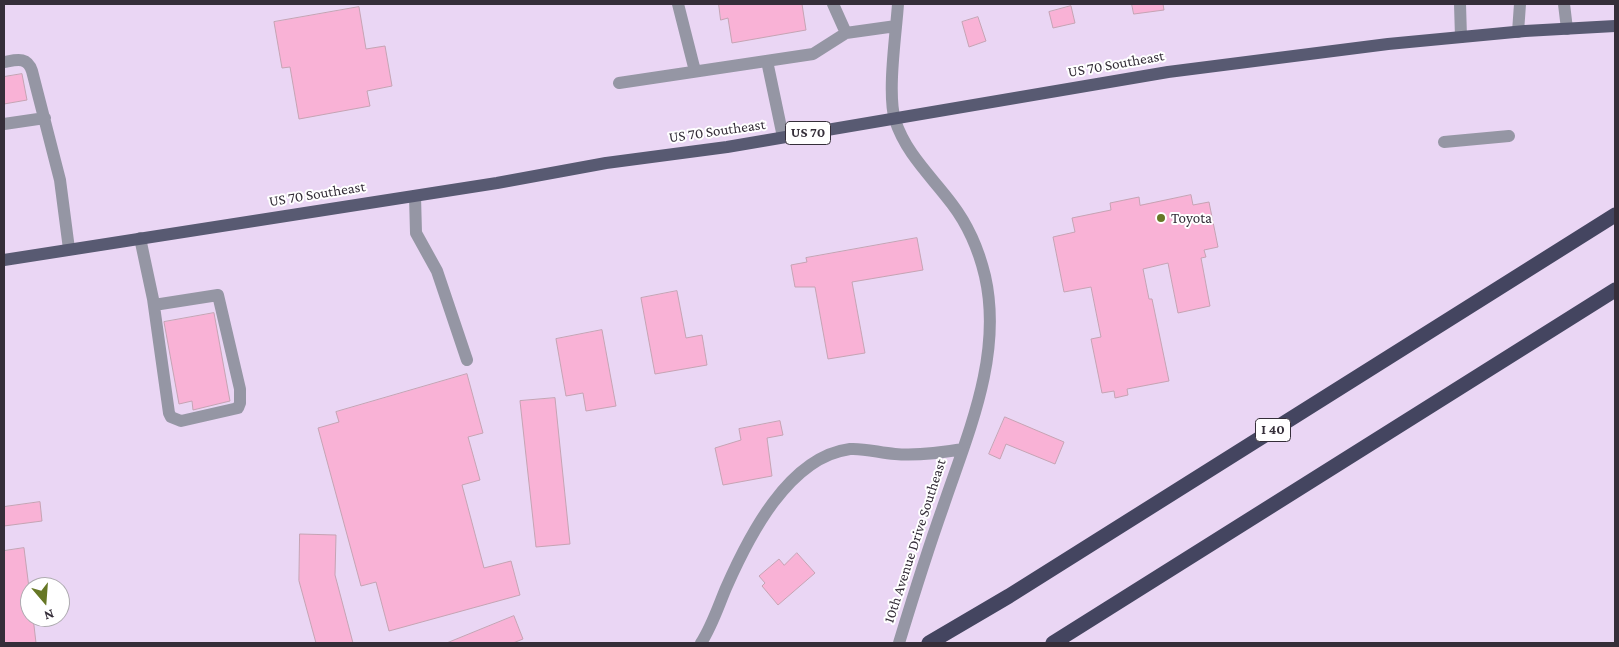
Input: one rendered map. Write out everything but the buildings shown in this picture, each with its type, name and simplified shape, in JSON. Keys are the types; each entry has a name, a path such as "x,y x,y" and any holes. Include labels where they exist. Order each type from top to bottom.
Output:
{"highway":[{"name":"I 40","path":"929,643 1009,596 1615,215"},
{"path":"1053,643 1615,290"}],"main road":[{"name":"US 70 Southeast","path":"4,260 415,196 606,163 895,119 1168,72 1461,37 1615,26"}],"street":[{"path":"678,4 695,71"},
{"path":"833,4 846,33"},
{"path":"895,119 893,72 898,4"},
{"path":"1460,4 1461,37"},
{"path":"1518,32 1520,4"},
{"path":"1564,4 1567,29"},
{"path":"619,83 813,54 846,33 896,26"},
{"path":"4,62 24,60 30,64 60,180 68,250"},
{"path":"767,60 783,137"},
{"path":"4,124 45,118"},
{"name":"10th Avenue Drive Southeast","path":"895,119 913,156 954,206 976,247 985,277 990,319 988,353 980,396 899,643"},
{"path":"1444,142 1509,136"},
{"path":"415,196 416,233 437,271 467,360"},
{"path":"140,238 154,305 171,417 180,421 238,408 240,389 218,295 154,305"},
{"path":"701,643 731,576 763,517 782,492 813,463 828,455 850,449 911,455 963,449"}],"place":[{"name":"Toyota","path":"1161,218"}]}
